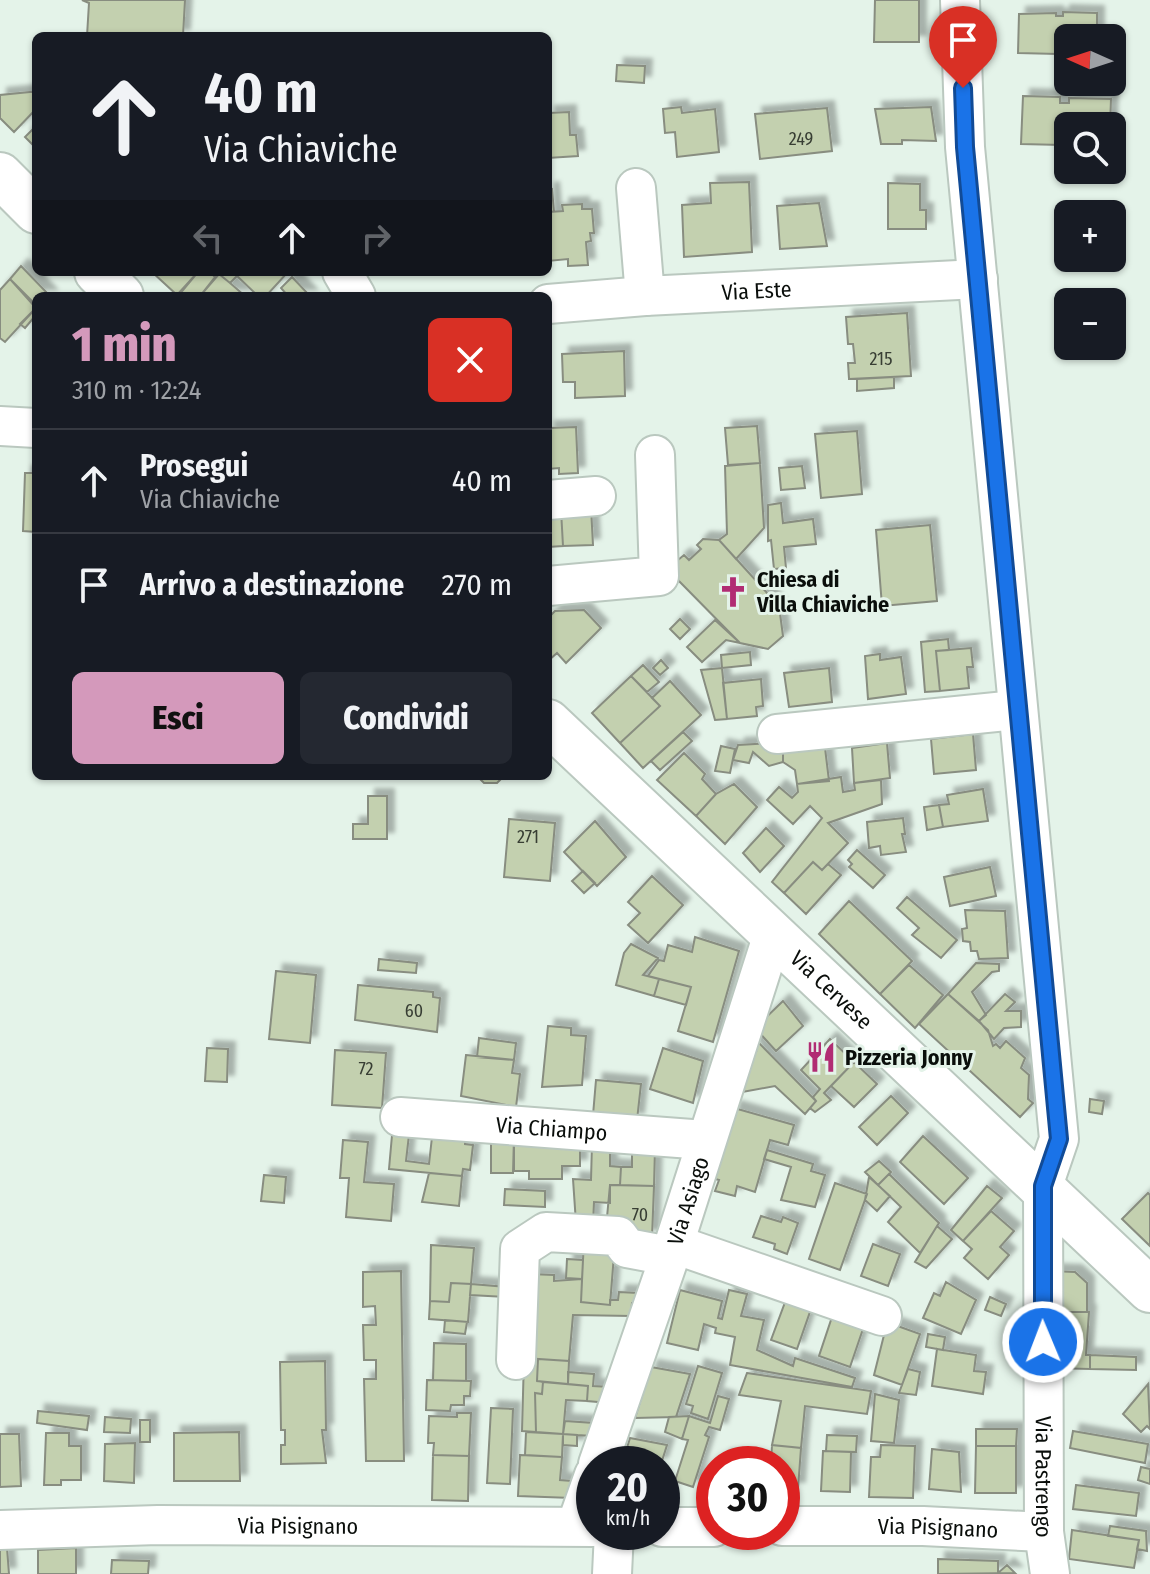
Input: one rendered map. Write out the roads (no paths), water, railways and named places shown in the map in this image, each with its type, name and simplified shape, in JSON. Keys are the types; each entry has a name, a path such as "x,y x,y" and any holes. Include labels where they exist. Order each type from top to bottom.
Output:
{"main road":[{"path":"0,175 32,207"},
{"path":"101,276 117,292"},
{"name":"Via Cervese","path":"552,726 772,937 1043,1186 1150,1290"}],"street":[{"name":"Via Pastrengo","path":"960,0 965,147 1059,1139 1043,1186 1044,1532 1050,1574"},
{"path":"636,188 645,296"},
{"name":"Via Este","path":"552,304 978,279"},
{"path":"0,426 32,428"},
{"path":"552,586 659,576 655,455"},
{"path":"552,500 596,496"},
{"path":"777,734 1016,710"},
{"name":"Via Asiago","path":"604,1446 772,937"},
{"name":"Via Chiampo","path":"400,1117 705,1140"},
{"path":"516,1360 520,1249 546,1232 618,1236 627,1248 671,1250 882,1316"},
{"name":"Via Pisignano","path":"0,1530 158,1525 576,1526"},
{"name":"Via Pisignano","path":"800,1526 923,1526 1044,1532"},
{"path":"612,1574 613,1550"}],"place":[{"name":"Chiesa di Villa Chiaviche","path":"733,592"},
{"name":"Pizzeria Jonny","path":"821,1057"}]}
